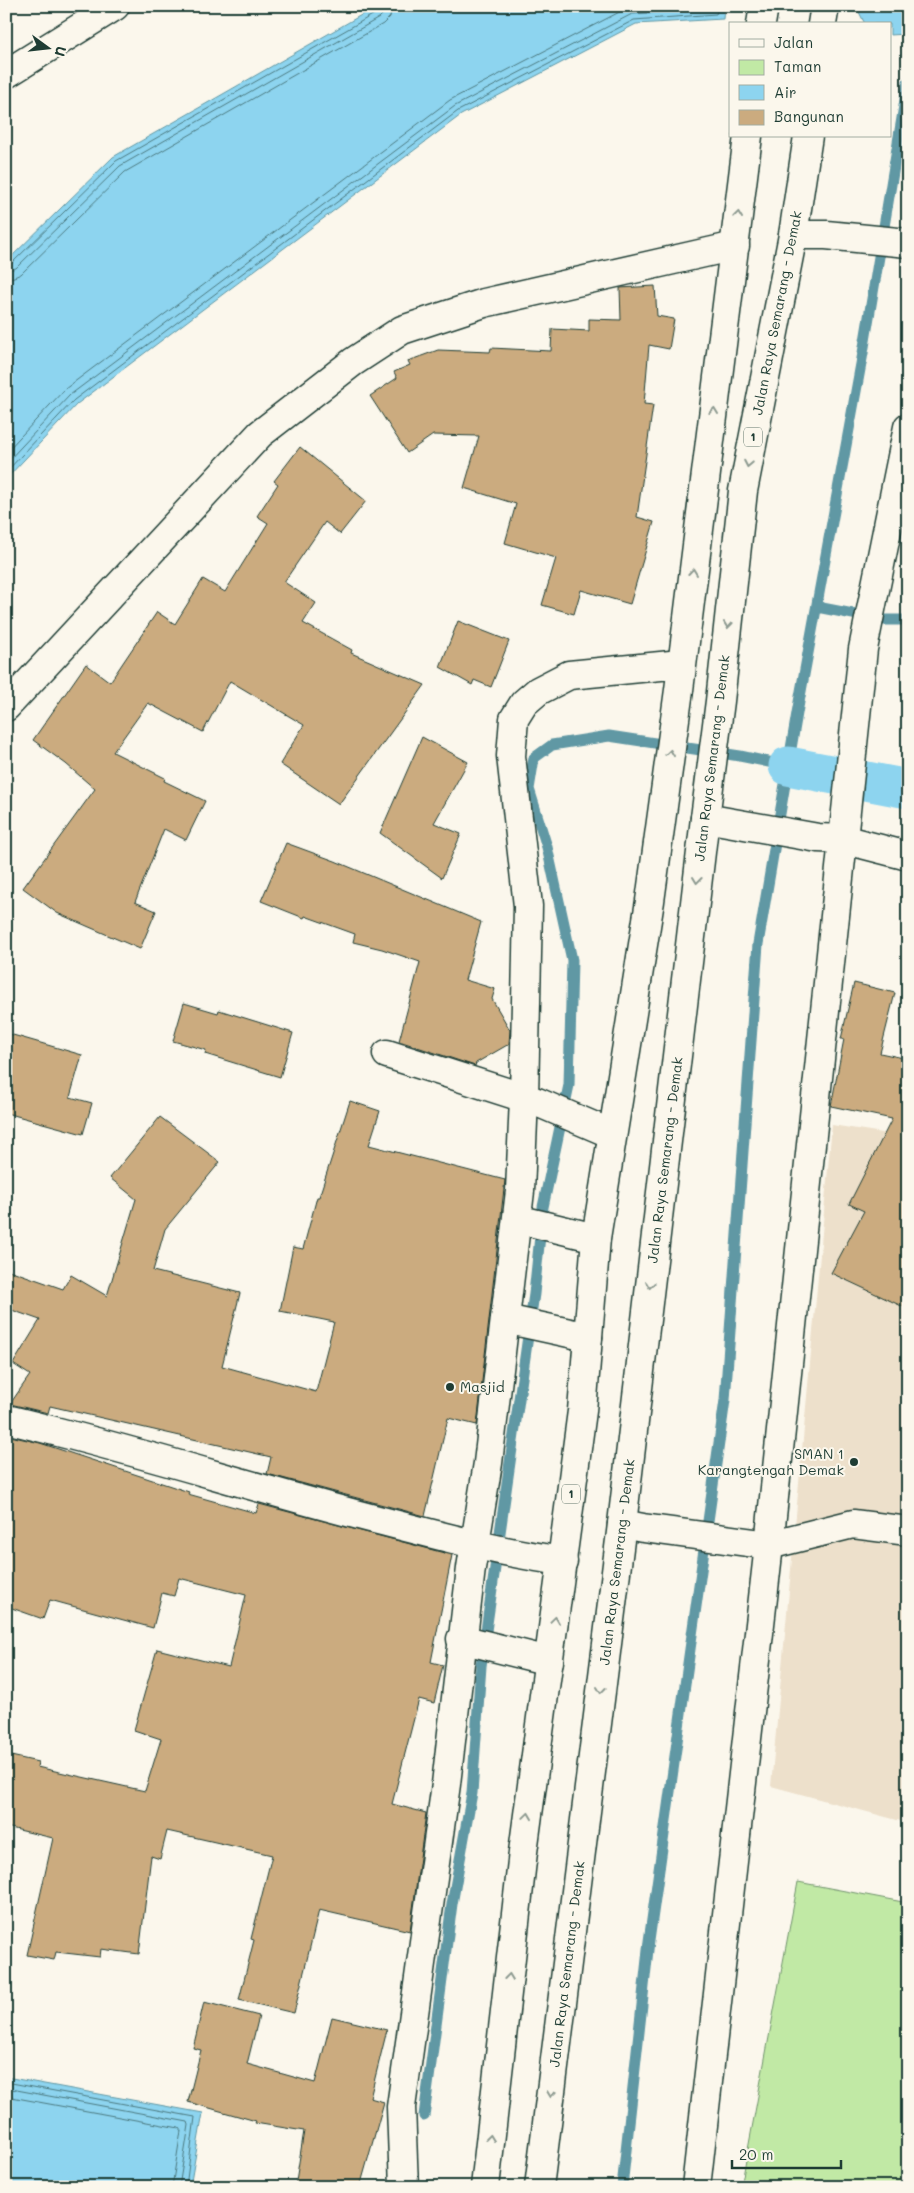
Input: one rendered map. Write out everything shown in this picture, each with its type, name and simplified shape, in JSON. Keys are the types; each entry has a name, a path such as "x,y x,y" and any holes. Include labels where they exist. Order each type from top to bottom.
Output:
{"main road":[{"path":"6,74 114,6"},
{"path":"762,22 764,6"},
{"path":"822,22 825,6"},
{"name":"1","path":"485,2187 523,1852 582,1411 596,1238 650,901 748,138"},
{"name":"Jalan Raya Semarang - Demak","path":"539,2187 632,1526 705,816 720,701 743,491 793,235 808,138"},
{"path":"793,235 826,235 904,243"},
{"path":"6,707 260,434 353,362 402,330 484,304 735,246"},
{"path":"696,2187 830,838 847,795 863,649 908,428"},
{"path":"404,2187 401,2107 468,1641 488,1464 512,1321 523,1220 531,1100 528,906 511,756 514,719 524,703 538,691 569,675 680,677"},
{"path":"705,816 732,824 830,838 908,856"},
{"path":"387,1054 531,1100 612,1134"},
{"path":"523,1220 596,1238"},
{"path":"512,1321 588,1337"},
{"path":"6,1419 314,1504 478,1546 517,1555 563,1561"},
{"path":"632,1526 760,1544 853,1524 908,1531"},
{"path":"468,1641 549,1660"}],"shaded area":[{"name":"SMAN 1 Karangtengah Demak","path":"832,1125 908,1137 908,1823 771,1786"}],"green space":[{"path":"798,1882 908,1903 908,2187 741,2187"}],"water":[{"path":"377,6 724,6 723,19 636,24 461,115 77,404 6,479 6,262 113,157"},
{"path":"856,6 908,6 908,34 892,35 892,22 864,22"},
{"path":"6,2077 203,2113 190,2187 6,2187"}],"building":[{"path":"655,286 657,316 674,319 669,349 649,345 644,404 653,405 637,517 654,522 630,604 581,590 574,614 542,605 556,558 505,543 516,504 464,488 479,436 433,435 407,453 370,396 397,378 394,372 410,365 408,361 438,350 490,352 491,348 551,351 552,329 589,331 589,319 621,320 620,288"},
{"path":"300,447 366,501 340,534 325,522 284,582 316,603 303,623 352,650 351,653 425,685 339,804 280,764 304,725 230,681 203,732 148,703 113,752 165,778 164,781 205,801 186,840 164,829 135,902 156,911 140,949 57,913 23,888 95,789 66,764 33,740 86,664 110,682 157,612 175,624 203,579 225,592 268,523 257,516 278,484 274,481"},
{"path":"458,621 509,641 491,687 474,680 472,685 440,667"},
{"path":"422,737 468,762 434,823 461,834 442,878 380,833"},
{"path":"286,843 335,861 481,922 465,980 495,989 492,999 510,1030 509,1044 476,1063 475,1066 399,1041 420,962 382,949 353,942 355,934 305,916 304,918 261,901"},
{"path":"854,983 895,993 880,1053 908,1059 908,1309 831,1273 864,1211 849,1204 892,1119 831,1106 844,1039 841,1039"},
{"path":"184,1003 218,1013 219,1010 293,1033 280,1077 205,1054 206,1050 173,1041"},
{"path":"6,1033 82,1055 70,1097 92,1103 83,1134 6,1113"},
{"path":"350,1101 380,1111 369,1145 505,1180 477,1425 448,1418 425,1516 267,1474 271,1457 50,1406 48,1413 10,1404 30,1375 13,1364 40,1320 6,1308 6,1269 63,1289 71,1275 107,1296 136,1199 110,1178 160,1117 220,1162 165,1229 153,1271 240,1293 222,1366 316,1392 334,1322 280,1311 293,1247 303,1249 317,1197 319,1197"},
{"path":"6,1435 40,1443 189,1492 188,1494 256,1513 259,1504 452,1555 431,1662 443,1665 434,1703 419,1699 392,1804 426,1813 410,1931 319,1910 294,2013 239,2000 254,1940 251,1939 272,1855 167,1831 160,1859 151,1856 139,1954 101,1949 100,1957 56,1952 54,1960 27,1955 53,1838 6,1827 6,1774 11,1756 38,1762 37,1767 145,1791 161,1739 134,1730 157,1649 229,1667 246,1595 179,1578 174,1596 162,1593 153,1628 50,1600 43,1619 6,1606"},
{"path":"204,2002 259,2016 247,2064 315,2083 332,2017 387,2030 370,2098 384,2102 360,2187 295,2187 304,2131 255,2123 256,2121 188,2102 201,2050 193,2048"}],"waterway":[{"path":"622,2187 649,1941 725,1400 758,944 797,713 863,353 908,82"},
{"path":"817,607 884,620 908,620"},
{"path":"424,2116 452,1904 472,1793 481,1666 534,1294 543,1207 569,1085 572,960 547,847 529,789 534,758 552,745 609,736 740,756 788,766"},
{"path":"788,766 908,789"}],"place":[{"name":"Masjid","path":"450,1387"},
{"name":"SMAN 1 Karangtengah Demak","path":"854,1462"}]}
